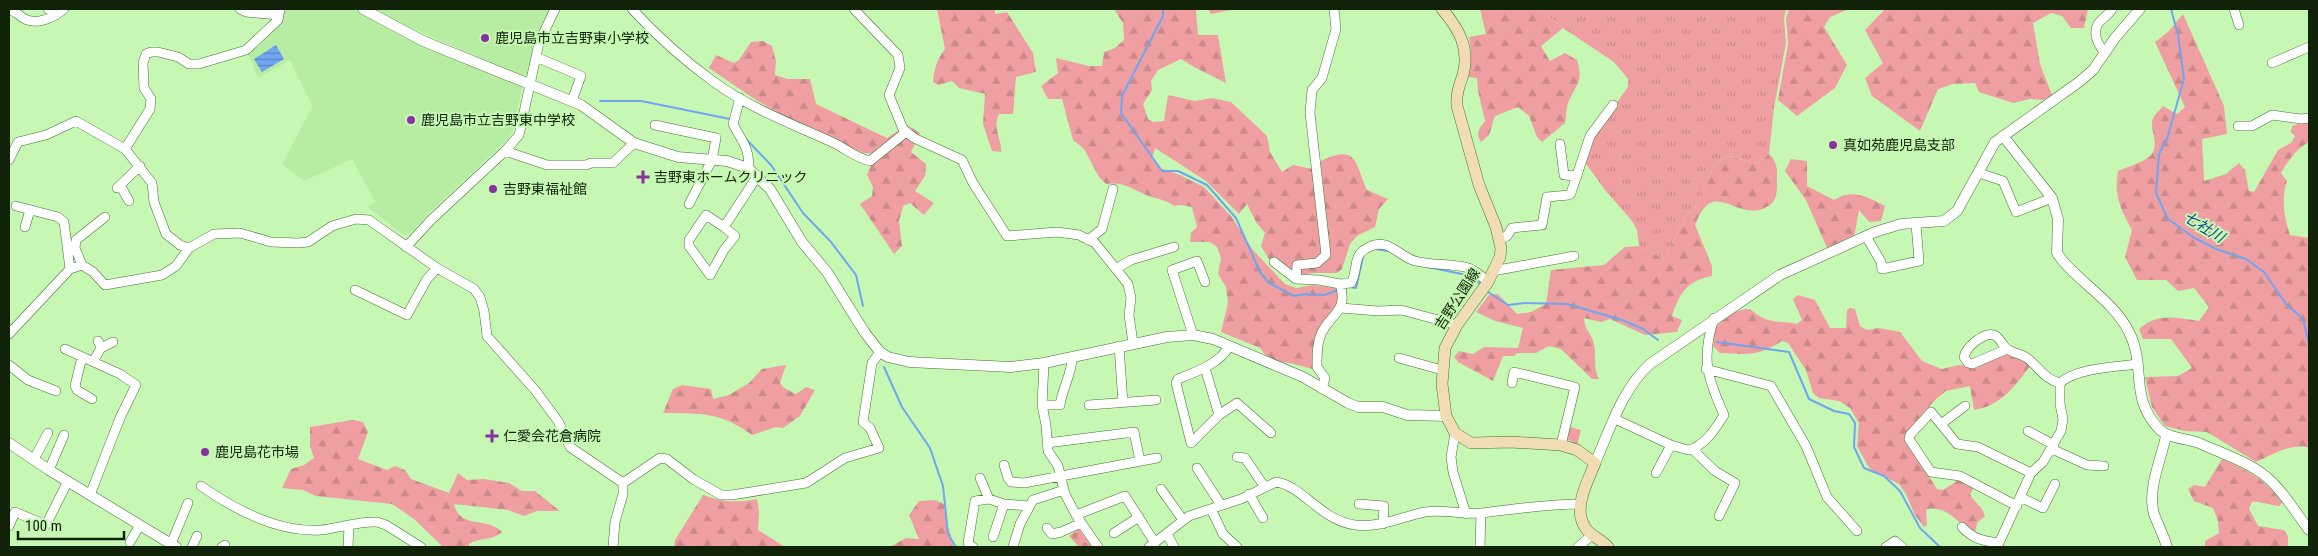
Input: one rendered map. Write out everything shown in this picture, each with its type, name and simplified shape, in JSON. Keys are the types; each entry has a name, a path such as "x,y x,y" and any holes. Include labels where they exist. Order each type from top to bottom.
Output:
{"main road":[{"name":"吉野公園線","path":"1442,9 1457,28 1464,44 1466,59 1456,97 1457,106 1480,185 1500,239 1500,257 1488,282 1457,325 1445,348 1442,367 1446,416 1455,433"},
{"path":"1455,433 1471,442 1561,445 1577,450 1595,463 1580,504 1581,518 1585,527 1592,535 1608,547"}],"street":[{"path":"48,9 56,15"},
{"path":"9,10 16,12 24,19 35,21 56,15 64,9"},
{"path":"125,149 150,109 150,98 144,88 143,63 146,54 158,52 178,56 189,64 199,64 246,50 278,20 280,12 246,12 240,9"},
{"path":"363,9 424,41 572,101 593,112 634,143 678,157 727,161 748,168 758,175 770,189 802,242 827,272 880,352 897,360 1011,367 1044,363 1180,334 1192,335 1208,338 1303,376 1322,389 1358,407 1383,407 1407,415 1446,416"},
{"path":"406,247 432,219 505,152 519,135 536,57 543,33 555,9"},
{"path":"632,9 645,24 715,83 800,130 870,161 906,132"},
{"path":"854,9 898,55 900,68 889,95 897,117 906,132 914,138 962,160 1007,236 1057,232 1079,235 1095,243 1131,290 1129,315 1133,343"},
{"path":"1296,279 1297,265 1317,263 1326,255 1310,104 1312,90 1322,78 1336,29 1334,9"},
{"path":"2105,53 2098,45 2096,30 2098,24 2112,9"},
{"path":"1595,463 1630,386 1640,373 1714,318 1780,275 1891,226 1934,224 1951,217 1957,211 1995,142 2079,82 2092,70 2115,38 2140,9"},
{"path":"2234,9 2239,25"},
{"path":"2272,63 2309,48"},
{"path":"536,57 581,76 572,101"},
{"path":"740,98 733,124 749,151 748,168"},
{"path":"1500,239 1507,236 1512,228 1542,225 1547,198 1569,195 1590,136 1612,105"},
{"path":"2238,126 2252,126 2272,115 2300,119 2309,118"},
{"path":"9,160 18,142 46,135 76,122 125,149 152,183 154,202 166,234 180,244 190,248"},
{"path":"655,125 715,137 712,160 689,204"},
{"path":"2003,136 2052,198 2058,219 2057,253 2078,278 2118,314 2134,344 2142,404 2148,416 2166,436 2197,442 2258,470 2278,489 2309,530"},
{"path":"505,152 547,165 586,165 591,163 612,163 634,143"},
{"path":"1560,144 1564,175 1577,176"},
{"path":"129,201 118,186 140,166"},
{"path":"1979,173 2003,181 2016,212 2052,198"},
{"path":"724,227 758,175"},
{"path":"1088,240 1102,229 1113,189"},
{"path":"16,206 58,217 64,222 70,269"},
{"path":"25,227 30,210"},
{"path":"706,215 724,227 735,236 710,274 688,246 689,240 706,215"},
{"path":"105,217 76,240 75,248 82,265 93,272 105,285 162,275 176,266 190,248 208,237 221,233 240,233 271,242 308,242 332,226 356,219 369,220 437,268 474,289 480,298 484,311 487,336 535,390 558,421 570,447 623,483"},
{"path":"1866,236 1881,262 1882,269 1919,261 1916,224"},
{"path":"1274,262 1296,279 1319,280 1340,284 1352,283 1356,258 1367,247 1376,244 1392,247 1413,260 1466,267 1475,271 1488,282"},
{"path":"1116,268 1131,260 1174,247"},
{"path":"1493,271 1574,256"},
{"path":"1192,335 1172,270 1197,261 1205,282"},
{"path":"9,334 70,269 82,265"},
{"path":"355,290 408,315 428,279 437,268"},
{"path":"1322,389 1325,378 1316,367 1319,340 1326,326 1341,308 1342,293 1340,284"},
{"path":"1341,308 1378,311 1401,310 1457,325"},
{"path":"1692,449 1716,430 1724,415 1711,386 1706,369 1707,344 1714,318"},
{"path":"94,360 99,345 113,342"},
{"path":"1119,346 1123,403"},
{"path":"1229,346 1226,352 1205,368 1178,379 1176,383 1191,443 1219,415 1237,403 1271,432"},
{"path":"65,349 94,360 136,385 120,418 90,495"},
{"path":"2007,349 2026,358 2050,381 2060,383 2068,377 2088,371 2138,364"},
{"path":"623,483 660,458 666,459 692,479 721,495 757,492 806,482 845,458 879,448 870,428 864,422 872,363 880,352"},
{"path":"1400,355 1442,367"},
{"path":"82,357 75,386 77,390 92,399"},
{"path":"1042,405 1060,405 1066,379 1072,366 1072,357"},
{"path":"1044,363 1042,405 1048,451 1058,466 1064,490 1076,515 1098,547"},
{"path":"9,365 28,380 56,391"},
{"path":"1205,368 1219,415"},
{"path":"1706,369 1771,386 1806,446 1827,497 1857,531"},
{"path":"1512,383 1514,372 1575,387 1561,445"},
{"path":"1962,527 1971,536 1985,542 1999,543 2031,472 2043,462 2061,431 2064,419 2060,404 2060,383"},
{"path":"1089,405 1156,400"},
{"path":"1940,424 1965,406"},
{"path":"2031,472 1978,448 1957,444 1931,412 1910,435 1909,439 1931,472 1960,476 2018,501 2043,508 2055,484"},
{"path":"1615,419 1671,445 1692,449 1715,470 1735,483 1719,516"},
{"path":"2028,431 2087,465 2104,466"},
{"path":"1047,443 1134,432 1140,460"},
{"path":"34,460 48,433"},
{"path":"1455,433 1451,457 1453,472 1466,514"},
{"path":"49,470 64,435"},
{"path":"2166,436 2153,498 2154,513 2167,547"},
{"path":"9,443 49,470 173,546 188,502"},
{"path":"1656,473 1671,445"},
{"path":"1237,456 1245,458 1264,486"},
{"path":"1004,465 1011,482 1024,483 1056,475 1060,476 1157,458"},
{"path":"1197,468 1221,505"},
{"path":"980,478 989,499"},
{"path":"9,526 12,510 46,525 68,481"},
{"path":"1076,515 1125,496 1152,545 1189,516 1276,482 1282,482 1336,521 1354,524 1383,524 1427,512 1466,514 1542,504 1580,504"},
{"path":"613,547 614,522 623,494 623,483"},
{"path":"201,486 245,512 288,528 319,530 377,522 386,525 421,547"},
{"path":"1013,547 1020,524 1034,500 1064,490"},
{"path":"1161,490 1183,520"},
{"path":"1249,494 1263,518"},
{"path":"973,547 968,543 975,501 989,499 1004,504 1029,506"},
{"path":"993,537 1004,504"},
{"path":"1359,504 1384,506 1383,524"},
{"path":"1211,509 1223,534 1236,547"},
{"path":"1480,547 1482,513"},
{"path":"1114,533 1138,517"},
{"path":"1047,528 1052,534 1081,523"},
{"path":"130,542 140,525"},
{"path":"348,547 349,526"},
{"path":"1167,534 1174,547"},
{"path":"1578,547 1592,535"},
{"path":"192,547 197,536"},
{"path":"1886,547 1895,541 1902,547"}],"shaded area":[{"name":"鹿児島市立吉野東中学校","path":"284,9 352,9 404,38 522,87 515,126 508,139 409,234 403,235 368,207 375,202 352,159 304,181 282,164 311,112 312,105 290,60 258,78 248,53"},
{"name":"鹿児島市立吉野東小学校","path":"375,9 552,9 528,75 522,76 409,27"}],"green space":[{"path":"937,9 995,9 995,14 1007,12 1033,53 1036,72 1016,77 1013,114 999,114 997,119 1001,152 992,151 983,124 985,94 959,88 952,81 938,85 933,82 936,65 945,49"},
{"path":"1114,9 1208,9 1196,10 1198,35 1218,35 1226,83 1181,59 1158,70 1151,81 1152,90 1143,104 1148,119 1153,122 1164,121 1168,95 1195,101 1212,98 1231,102 1267,136 1270,152 1282,172 1293,165 1318,170 1321,161 1342,154 1349,155 1357,165 1367,190 1388,199 1379,209 1375,227 1357,236 1350,244 1342,269 1337,273 1298,275 1270,261 1261,246 1265,233 1256,222 1247,204 1239,214 1206,181 1155,148 1152,159 1160,168 1180,175 1204,187 1231,216 1253,250 1285,284 1296,288 1313,285 1337,288 1341,313 1328,322 1323,341 1322,357 1316,370 1290,363 1270,361 1260,348 1221,332 1228,303 1226,287 1218,274 1221,258 1217,247 1210,242 1190,242 1191,233 1197,227 1192,207 1174,206 1125,185 1106,184 1099,177 1084,149 1073,140 1062,99 1048,99 1041,86 1058,73 1056,58 1089,66 1102,66 1104,52 1115,48 1124,40 1123,23"},
{"path":"1208,9 1236,9 1211,14"},
{"path":"1480,9 1539,9 1563,28 1541,46 1550,61 1565,53 1577,60 1580,74 1568,103 1565,123 1542,142 1537,137 1529,116 1518,107 1495,116 1489,135 1481,142 1479,139 1479,131 1485,121 1477,78 1468,77 1471,51 1469,37 1486,34"},
{"path":"1539,9 1786,9 1784,18 1786,43 1774,108 1769,154 1757,164 1730,156 1715,163 1694,210 1687,214 1664,259 1639,246 1637,230 1632,221 1605,190 1584,161 1592,137 1628,87 1628,79 1614,62 1563,28"},
{"path":"1789,9 1849,9 1830,17 1824,27 1847,65 1835,88 1797,116 1778,100 1788,44 1786,18"},
{"path":"1885,9 2088,9 2084,28 2071,28 2062,16 2051,13 2033,23 2040,64 2052,95 2043,100 2030,99 2013,103 1979,92 1975,83 1953,84 1938,89 1920,131 1872,96 1865,78 1883,63 1865,30"},
{"path":"2183,14 2224,106 2227,134 2202,139 2204,181 2226,174 2239,163 2245,170 2249,191 2254,192 2278,150 2291,143 2295,136 2291,132 2292,126 2309,121 2309,142 2297,151 2281,173 2287,181 2284,194 2284,208 2290,235 2309,238 2309,448 2289,448 2256,462 2207,432 2185,431 2165,426 2152,407 2145,377 2178,376 2192,368 2171,339 2143,339 2139,329 2160,318 2199,321 2209,307 2194,288 2178,291 2166,280 2137,280 2125,257 2132,230 2119,202 2117,188 2118,171 2143,161 2153,152 2155,144 2152,122 2163,106 2177,114 2185,107 2155,42 2168,32"},
{"path":"763,41 772,46 776,61 775,75 788,79 810,79 816,104 887,138 907,125 920,133 911,152 926,164 925,176 915,191 934,203 924,215 910,203 903,206 899,221 902,246 894,254 860,204 872,196 873,187 867,175 876,154 864,153 799,125 756,100 709,68 716,55 734,63 739,60 751,42"},
{"path":"1769,154 1775,162 1777,171 1776,197 1771,204 1762,209 1747,210 1722,202 1710,203 1699,216 1695,225 1712,266 1712,276 1703,278 1690,285 1678,300 1672,316 1682,320 1677,332 1645,335 1610,319 1601,322 1584,318 1585,325 1594,344 1596,369 1599,379 1592,379 1561,349 1549,346 1536,353 1517,353 1514,356 1503,356 1493,381 1458,362 1454,357 1459,351 1473,354 1484,347 1518,348 1523,328 1495,321 1476,312 1489,295 1498,294 1517,314 1531,312 1546,304 1551,270 1604,265 1625,247 1639,246 1664,259 1687,214 1694,210 1715,163 1730,156 1757,164"},
{"path":"1791,159 1807,161 1807,186 1834,200 1841,196 1854,194 1866,197 1885,206 1881,221 1869,222 1859,210 1854,237 1827,248 1806,200 1785,171"},
{"path":"1798,295 1815,300 1830,328 1846,328 1847,310 1850,308 1855,309 1860,326 1867,330 1879,328 1900,332 1922,361 1942,369 1959,365 1974,366 2006,350 2024,360 2030,366 2019,381 2000,400 1984,408 1974,410 1970,386 1946,391 1936,399 1906,433 1906,440 1937,489 1943,490 1960,479 1974,487 1970,494 1985,516 1977,523 1975,532 1971,533 1950,515 1938,509 1926,510 1927,525 1924,527 1915,515 1906,494 1899,484 1873,471 1868,466 1857,446 1859,423 1850,408 1839,401 1819,398 1813,393 1806,370 1788,343 1782,341 1766,350 1745,354 1720,353 1713,346 1715,328 1727,317 1739,310 1750,309 1767,320 1797,324 1802,320 1793,299"},
{"path":"786,365 780,383 784,388 796,394 806,387 815,390 800,416 783,428 776,427 752,435 730,422 710,415 663,413 673,389 682,385 711,389 713,399 729,395 749,383 762,369"},
{"path":"353,420 363,422 368,432 358,459 387,470 395,466 405,470 411,479 449,493 458,473 467,480 484,479 509,483 522,491 535,491 560,511 537,511 524,516 508,510 454,504 457,512 462,517 496,527 502,532 494,537 473,542 469,544 469,547 443,547 414,519 392,504 316,496 303,490 282,488 291,469 304,465 314,458 310,446 310,427"},
{"path":"1570,427 1581,430 1577,445 1567,439"},
{"path":"2222,459 2255,476 2282,502 2280,506 2252,502 2249,509 2258,526 2284,530 2288,536 2288,547 2205,547 2205,541 2219,533 2218,521 2213,508 2194,501 2188,489 2194,485 2205,487"},
{"path":"703,495 730,501 757,499 759,512 758,530 785,547 674,547 675,540"},
{"path":"935,500 944,504 946,522 953,547 890,547 906,538 919,539 909,515 919,501"},
{"path":"1079,529 1092,547 1079,547 1069,536"}],"water":[{"path":"276,45 284,59 262,72 254,59"}],"waterway":[{"path":"1163,9 1163,16 1122,96 1121,113 1162,171 1178,171 1207,185 1236,218 1260,272 1269,283 1294,296 1306,294 1324,295 1338,290"},
{"name":"七社川","path":"2171,9 2178,35 2184,79 2167,139 2159,154 2156,193 2168,219 2193,237 2216,249 2246,259 2264,272 2286,304 2303,319 2309,344"},
{"path":"600,101 641,101 730,119"},
{"path":"745,138 771,165 803,213 831,242 856,275 863,306"},
{"path":"1376,249 1388,251"},
{"path":"1350,287 1356,288 1363,257"},
{"path":"1427,267 1472,276 1479,283"},
{"path":"1488,292 1508,305 1525,303 1567,304 1622,320 1643,329 1658,340"},
{"path":"1717,342 1789,352 1809,399 1834,411 1849,414 1855,423 1854,447 1864,468 1884,476 1900,491 1920,528 1940,547"},
{"path":"884,367 902,407 930,448 943,486 948,534 956,547"}],"place":[{"name":"鹿児島市立吉野東小学校","path":"485,38"},
{"name":"鹿児島市立吉野東中学校","path":"411,120"},
{"name":"真如苑鹿児島支部","path":"1833,145"},
{"name":"吉野東ホームクリニック","path":"643,177"},
{"name":"吉野東福祉館","path":"493,189"},
{"name":"仁愛会花倉病院","path":"492,436"},
{"name":"鹿児島花市場","path":"205,452"}]}
